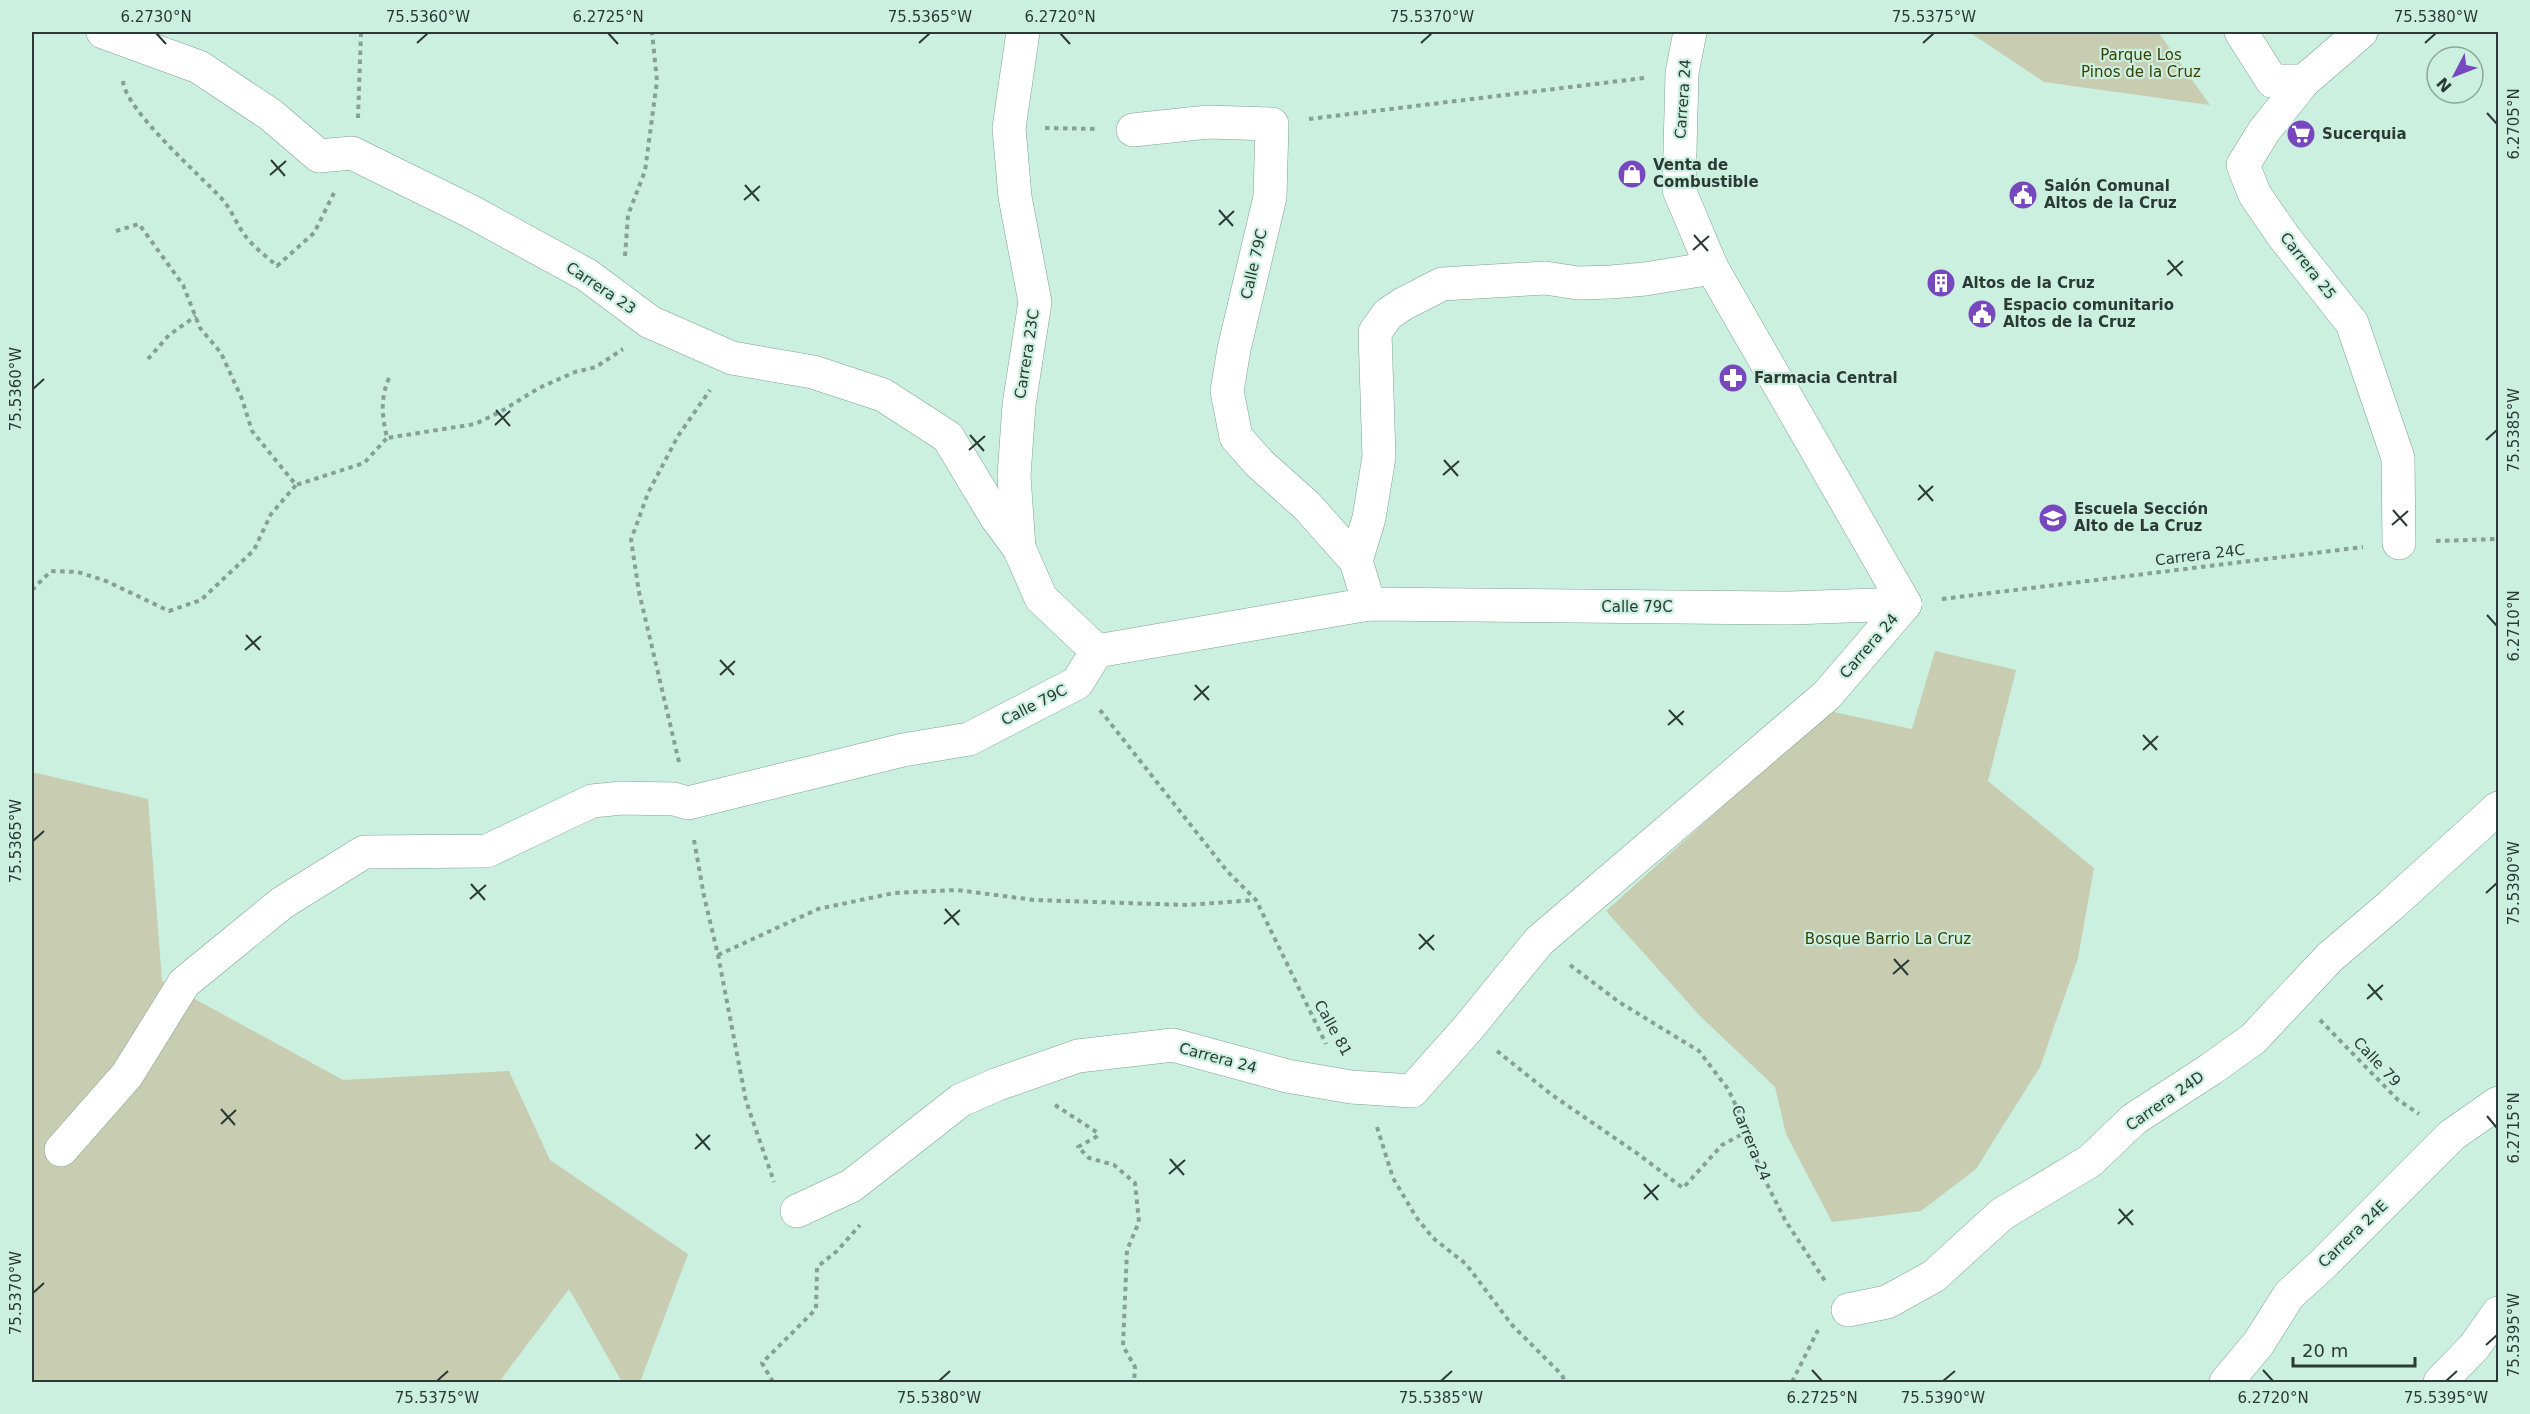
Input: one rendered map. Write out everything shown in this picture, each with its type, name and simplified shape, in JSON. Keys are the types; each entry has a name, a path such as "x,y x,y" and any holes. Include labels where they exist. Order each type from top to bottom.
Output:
{"street":[{"name":"Carrera 23C","path":"1023,32 1008,128 1015,197 1035,302 1019,405 1014,476 1019,548 1041,598 1097,651"},
{"name":"Carrera 24","path":"796,1211 851,1186 961,1100 998,1084 1078,1056 1173,1045 1287,1076 1352,1087 1412,1091 1469,1027 1539,940 1827,695 1905,604 1712,268 1679,190 1682,73 1690,32"},
{"path":"2241,32 2272,81 2304,81"},
{"name":"Carrera 25","path":"2361,32 2304,81 2264,131 2243,165 2255,195 2284,237 2352,323 2398,458 2399,543"},
{"path":"112,34 199,67 271,115 319,156 352,153"},
{"path":"1134,130 1208,122 1272,124"},
{"name":"Calle 79C","path":"1272,124 1270,197 1234,349 1227,391 1236,436 1259,464 1306,506 1356,561 1369,604"},
{"name":"Carrera 23","path":"352,153 470,211 587,275 650,322 732,358 813,372 883,395 948,437 996,517 1019,548"},
{"path":"1356,561 1369,518 1379,458 1375,332 1388,314 1442,284 1545,278 1578,283 1611,282 1712,268"},
{"name":"Calle 79C","path":"61,1150 127,1075 184,983 282,903 364,852 487,851 592,801 643,798 674,799 688,803 903,750 969,739 1077,683 1097,651 1369,604 1790,608 1905,604"},
{"name":"Carrera 24D","path":"1848,1310 1887,1302 1934,1276 2002,1214 2090,1161 2134,1119 2253,1039 2330,957 2499,808"},
{"name":"Carrera 24E","path":"2226,1383 2258,1344 2289,1295 2324,1264 2452,1135 2499,1103"},
{"path":"2440,1383 2474,1347 2499,1313"}],"path":[{"path":"112,34 124,86 142,113 177,156 224,201 244,235 277,266 314,233 352,153 359,112 361,32"},
{"path":"625,262 628,215 645,171 657,81 652,32"},
{"path":"1272,124 1682,73"},
{"path":"1008,128 1134,130"},
{"path":"116,231 139,224 183,285 200,328 221,353 242,399 252,431 296,485"},
{"path":"148,359 169,335 196,316"},
{"path":"32,590 51,572 78,572 106,581 169,610 201,600 254,550 271,514 296,485 364,463 387,438 475,424 539,388 575,372 596,367 639,339 650,322"},
{"path":"387,438 381,411 384,390 389,378"},
{"name":"Carrera 24C","path":"1905,604 2399,543 2499,539"},
{"name":"Calle 81","path":"1077,683 1227,871 1256,900 1317,1030 1375,1121 1393,1178 1416,1217 1433,1238 1466,1264 1512,1325 1562,1375 1565,1383"},
{"path":"718,955 818,909 894,893 957,890 1034,900 1187,905 1256,900"},
{"name":"Carrera 24","path":"1539,940 1619,1002 1699,1051 1728,1089 1748,1131 1760,1170 1785,1220 1814,1267 1848,1310"},
{"name":"Calle 79","path":"2294,995 2397,1100 2452,1135"},
{"path":"1469,1027 1552,1095 1683,1188 1722,1145 1748,1131"},
{"path":"998,1084 1042,1094 1066,1113 1098,1133 1096,1137 1078,1147 1089,1158 1114,1165 1135,1183 1139,1222 1126,1250 1123,1346 1135,1367 1134,1383"},
{"path":"773,1383 762,1363 816,1309 817,1267 837,1251 865,1220"},
{"path":"1792,1383 1819,1328 1848,1310"}],"green space":[{"name":"Parque Los Pinos de la Cruz","path":"1969,32 2158,32 2210,105 2044,82"},
{"name":"Bosque Barrio La Cruz","path":"1935,651 2016,670 1988,781 2094,868 2078,958 2040,1067 1976,1169 1921,1211 1832,1222 1786,1134 1775,1087 1700,1016 1606,911 1829,711 1912,729"},
{"path":"32,772 148,799 162,981 343,1080 509,1071 550,1160 688,1254 640,1382 622,1382 569,1289 499,1382 32,1382"}],"place":[{"name":"Sucerquia","path":"2301,134"},
{"name":"Venta de Combustible","path":"1632,174"},
{"name":"Salón Comunal Altos de la Cruz","path":"2023,195"},
{"name":"Altos de la Cruz","path":"1941,283"},
{"name":"Espacio comunitario Altos de la Cruz","path":"1982,314"},
{"name":"Farmacia Central","path":"1733,378"},
{"name":"Escuela Sección Alto de La Cruz","path":"2053,518"}]}
